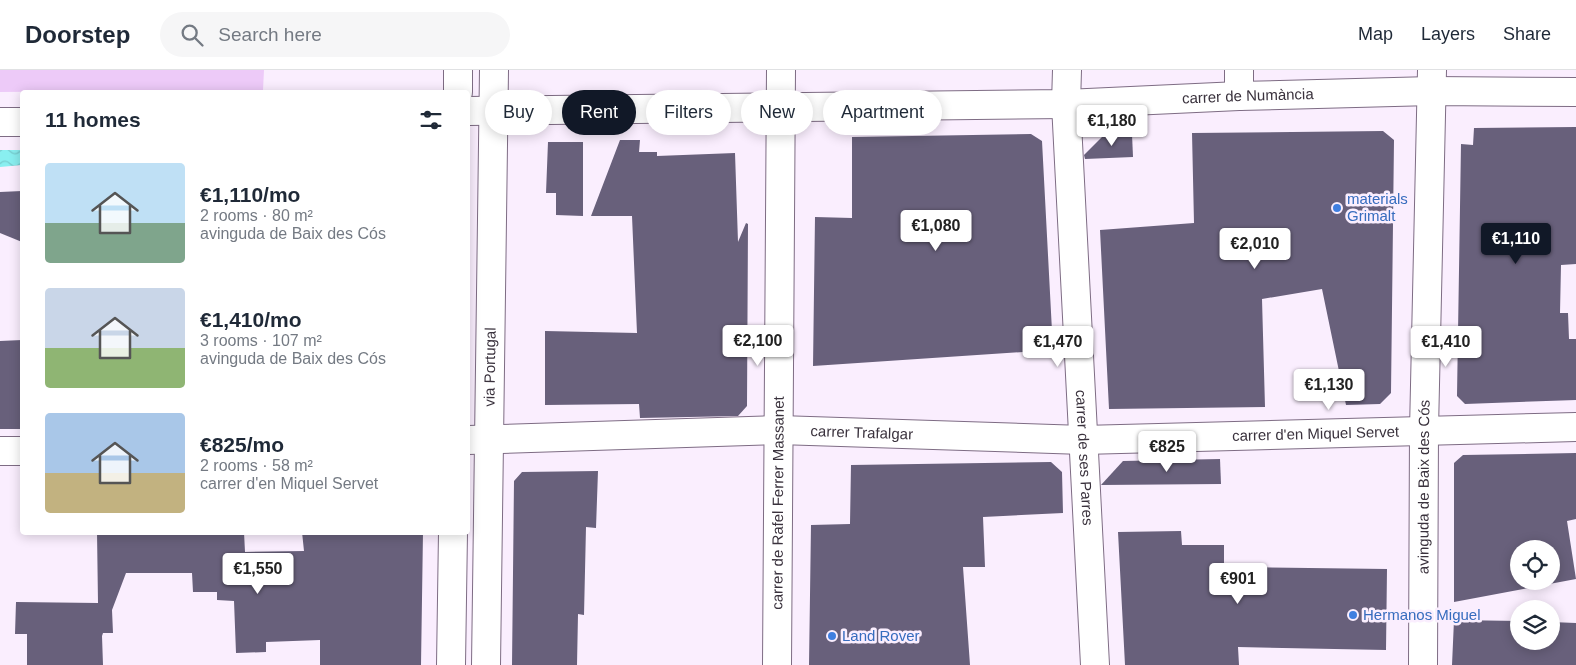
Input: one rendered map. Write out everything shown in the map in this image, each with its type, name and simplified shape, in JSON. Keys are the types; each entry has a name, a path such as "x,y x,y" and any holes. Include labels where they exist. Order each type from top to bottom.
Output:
{"street":[{"path":"458,70 458,90"},
{"name":"via Portugal","path":"486,665 478,440 480,111 494,70"},
{"name":"carrer de Rafel Ferrer Massanet","path":"781,70 781,90"},
{"name":"carrer de ses Parres","path":"1067,70 1066,104 1095,665"},
{"name":"carrer de Numància","path":"813,108 1066,104 1239,83 1432,81 1576,92"},
{"name":"avinguda de Baix des Cós","path":"1423,665 1424,430 1432,81"},
{"name":"carrer de Numància","path":"480,111 741,108"},
{"path":"0,122 20,122"},
{"name":"carrer de Rafel Ferrer Massanet","path":"777,665 781,135"},
{"name":"carrer d'en Miquel Servet","path":"1083,440 1576,427"},
{"name":"carrer Trafalgar","path":"478,440 779,430 1083,440"},
{"path":"0,451 20,451"},
{"path":"451,665 453,535"}],"shaded area":[{"path":"0,70 264,70 263,90 20,90 20,92 0,92"}],"water":[{"path":"0,150 20,150 20,165 0,167"}],"building":[{"path":"1576,127 1576,264 1561,265 1560,313 1568,313 1569,339 1576,339 1576,400 1465,404 1457,396 1461,144 1473,145 1474,128"},
{"path":"1383,131 1394,140 1391,393 1380,404 1346,405 1322,289 1262,299 1265,407 1109,409 1100,230 1194,223 1192,133"},
{"path":"1031,134 1042,141 1053,350 813,366 815,217 852,218 852,137"},
{"path":"1105,134 1132,134 1133,157 1085,159 1084,155"},
{"path":"620,140 640,140 639,152 657,152 657,156 735,153 738,242 746,223 748,224 747,406 738,416 640,418 639,404 545,405 545,331 637,333 632,216 591,216"},
{"path":"548,142 583,142 583,216 556,215 556,193 546,193"},
{"path":"20,191 20,241 0,233 0,192"},
{"path":"20,340 20,429 0,429 0,341"},
{"path":"1576,453 1576,519 1567,521 1576,579 1560,582 1560,540 1510,540 1510,590 1518,590 1454,602 1454,463 1463,455"},
{"path":"1220,459 1221,484 1101,485 1123,461"},
{"path":"1051,462 1062,472 1063,513 983,517 985,567 963,567 970,665 809,665 811,525 850,524 851,465"},
{"path":"598,471 596,528 586,527 584,615 578,614 577,665 512,665 514,481 522,472"},
{"path":"1181,531 1182,545 1224,545 1224,567 1387,569 1386,650 1238,647 1239,665 1125,665 1118,532"},
{"path":"97,535 244,535 245,552 304,551 302,535 423,535 421,665 320,665 320,640 266,642 266,652 236,653 234,601 217,600 217,592 193,592 192,573 126,573 112,610 113,633 103,633 102,636 103,665 27,665 27,634 15,634 16,602 98,603"},
{"path":"1454,620 1510,621 1510,650 1560,650 1560,622 1576,623 1576,665 1452,665"}],"place":[{"name":"materials Grimalt","path":"1337,208"},
{"name":"Hermanos Miguel","path":"1353,615"},
{"name":"Land Rover","path":"832,636"}]}
